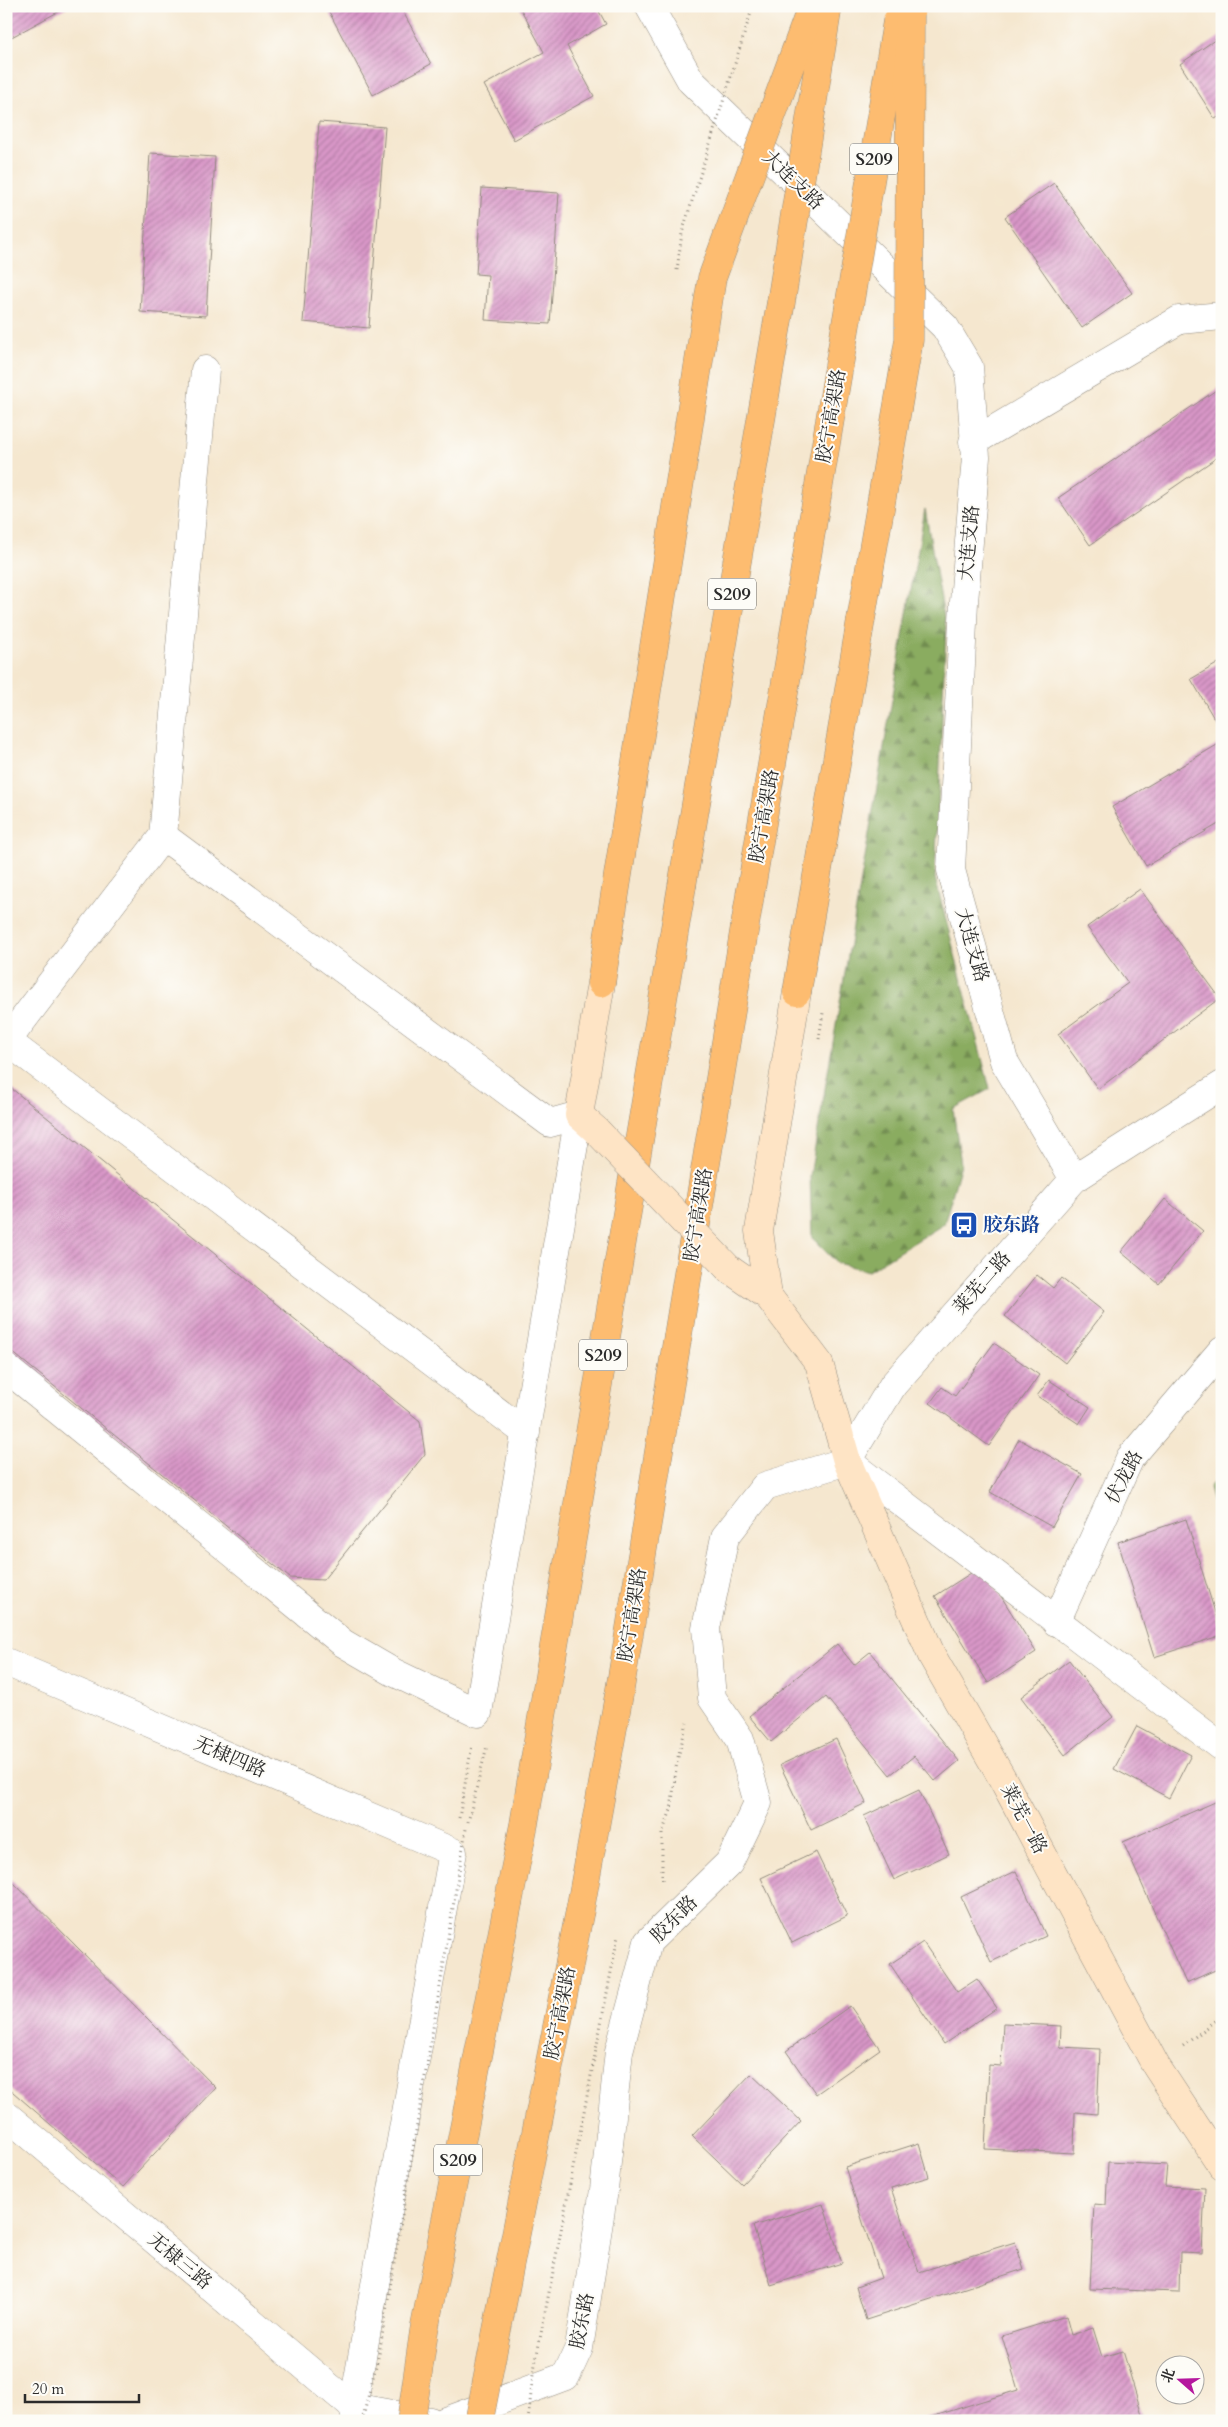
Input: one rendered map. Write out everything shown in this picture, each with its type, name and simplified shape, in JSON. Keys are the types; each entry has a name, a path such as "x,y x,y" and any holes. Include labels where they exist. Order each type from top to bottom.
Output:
{"highway":[{"path":"601,982 712,278 812,6"},
{"name":"S209","path":"411,2421 424,2331 524,1824 782,302 828,6"},
{"name":"胶宁高架路","path":"482,2415 580,1910 620,1689 750,895 899,6"},
{"path":"797,992 909,340 910,6"},
{"path":"393,2421 424,2331"}],"main road":[{"path":"601,982 588,1123 729,1269 768,1296"},
{"path":"768,1296 759,1232 797,992"},
{"name":"莱芜一路","path":"768,1296 819,1363 847,1461 932,1656 1002,1778 1156,2066 1222,2166"}],"street":[{"name":"大连支路","path":"649,6 691,81 945,327 969,367 973,442 976,457 964,602 951,870 1004,1061 1074,1179"},
{"path":"973,442 1180,320 1222,316"},
{"path":"205,370 163,836 7,1041 526,1433"},
{"path":"6,1368 343,1643 393,1672 478,1713 526,1433 588,1123 550,1123 163,836"},
{"name":"莱芜二路","path":"847,1461 893,1385 1074,1179 1222,1085"},
{"name":"伏龙路","path":"1056,1622 1130,1458 1222,1350"},
{"path":"847,1461 1222,1747"},
{"name":"胶东路","path":"446,2421 566,2376 579,2348 604,2190 619,2050 648,1942 729,1864 758,1803 740,1739 712,1698 706,1628 724,1537 765,1486 847,1461"},
{"name":"无棣四路","path":"6,1662 460,1841"},
{"path":"430,2421 357,2416 460,1841"},
{"name":"无棣三路","path":"6,2116 357,2416"}],"path":[{"path":"662,1885 662,1834 671,1810 673,1784 686,1724 712,1698"},
{"path":"357,2416 379,2354 460,1841 478,1713"},
{"path":"528,2421 533,2375 618,1936"},
{"path":"1156,2066 1222,2016"}],"green space":[{"path":"925,509 946,628 935,878 990,1089 953,1109 961,1164 944,1224 868,1271 837,1263 812,1238 810,1176"},
{"path":"1222,1474 1222,1536 1209,1487"}],"building":[{"path":"6,6 69,6 6,40"},
{"path":"326,6 400,6 431,64 373,95"},
{"path":"519,6 596,6 606,24 567,46 594,96 514,140 484,85 544,52"},
{"path":"1222,35 1222,115 1215,119 1180,64"},
{"path":"319,122 385,127 369,328 303,322"},
{"path":"150,153 215,157 206,316 140,312"},
{"path":"1054,183 1132,293 1082,328 1005,217"},
{"path":"482,188 559,193 550,324 485,320 488,275 476,274"},
{"path":"1222,386 1222,454 1090,545 1058,498"},
{"path":"1222,661 1222,732 1191,679"},
{"path":"1222,742 1222,822 1146,866 1112,807"},
{"path":"1140,889 1220,998 1098,1089 1058,1034 1128,983 1087,927"},
{"path":"6,1084 420,1421 425,1454 323,1580 290,1578 6,1347"},
{"path":"1165,1199 1203,1231 1159,1284 1121,1252"},
{"path":"1037,1275 1053,1288 1061,1278 1104,1312 1065,1363 1005,1316"},
{"path":"994,1343 1039,1375 989,1446 930,1403 942,1387 955,1396"},
{"path":"1049,1380 1090,1407 1079,1424 1037,1396"},
{"path":"1019,1439 1082,1474 1052,1527 990,1492"},
{"path":"1186,1519 1222,1635 1154,1657 1118,1542"},
{"path":"982,1566 1036,1652 988,1683 935,1596"},
{"path":"837,1644 854,1665 870,1652 959,1761 935,1781 914,1756 890,1775 826,1697 771,1742 749,1716"},
{"path":"1069,1660 1113,1717 1065,1755 1021,1697"},
{"path":"1137,1726 1191,1755 1169,1798 1114,1769"},
{"path":"836,1739 866,1803 811,1830 780,1765"},
{"path":"919,1790 949,1854 894,1880 864,1816"},
{"path":"1222,1799 1222,1858 1217,1860 1222,1870 1222,1967 1186,1983 1123,1842"},
{"path":"816,1852 847,1916 792,1943 761,1878"},
{"path":"1016,1871 1046,1936 991,1962 961,1897"},
{"path":"6,1875 216,2088 123,2187 6,2086"},
{"path":"923,1942 957,1992 977,1979 997,2008 944,2044 890,1964"},
{"path":"850,2006 880,2049 816,2094 786,2051"},
{"path":"1003,2023 1061,2026 1060,2047 1100,2049 1097,2114 1075,2112 1074,2153 985,2149 989,2065 1001,2066"},
{"path":"751,2074 801,2121 742,2184 692,2136"},
{"path":"919,2143 929,2177 891,2188 919,2272 1015,2242 1024,2269 866,2320 856,2287 881,2278 845,2167"},
{"path":"1108,2162 1167,2165 1165,2186 1205,2188 1202,2253 1180,2252 1179,2292 1090,2289 1094,2204 1106,2205"},
{"path":"823,2204 842,2263 771,2285 753,2226"},
{"path":"1066,2316 1071,2335 1093,2328 1102,2357 1123,2351 1144,2421 918,2421 1018,2390 1002,2336"}],"place":[{"name":"胶东路","path":"964,1225"}]}
